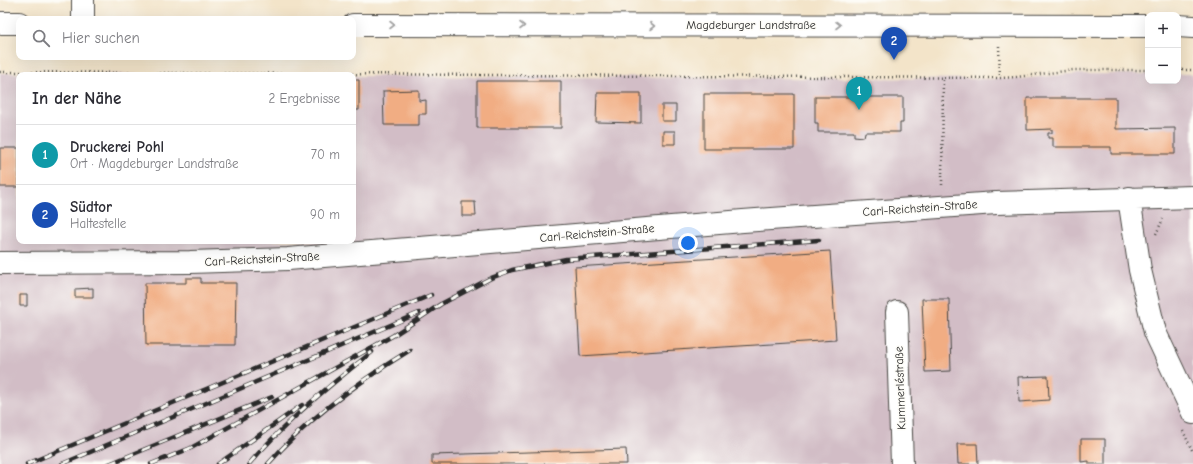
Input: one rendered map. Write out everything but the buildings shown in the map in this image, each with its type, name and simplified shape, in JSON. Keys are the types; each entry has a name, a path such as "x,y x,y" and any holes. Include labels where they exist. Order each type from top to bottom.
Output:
{"street":[{"path":"83,0 83,16"},
{"path":"0,23 16,23"},
{"name":"Magdeburger Landstraße","path":"356,25 1145,26"},
{"path":"1181,26 1193,26"},
{"name":"Carl-Reichstein-Straße","path":"0,264 190,262 288,259 750,220 996,203 1193,197"},
{"path":"1129,198 1140,270 1155,332 1188,422"},
{"name":"Kummerléstraße","path":"897,312 902,464"}],"path":[{"path":"999,45 1000,78"},
{"path":"356,74 1016,78 1073,70 1145,70"},
{"path":"1181,70 1193,70"},
{"path":"0,72 16,72"},
{"path":"942,185 943,77"},
{"path":"1155,235 1164,219 1169,217"},
{"path":"1188,422 1193,452"}],"shaded area":[{"path":"0,73 16,73 16,244 356,244 356,76 1020,79 1070,74 1145,74 1145,84 1181,84 1181,74 1193,74 1193,464 0,464"}],"railway":[{"path":"151,464 191,448 394,335 441,304 491,278 512,270 566,259 819,240"},
{"path":"27,464 431,295"},
{"path":"62,464 419,313"},
{"path":"268,464 300,431 334,402 410,350"},
{"path":"249,464 292,419 339,378 372,352"},
{"path":"109,464 272,397"},
{"path":"218,464 302,405"}],"place":[{"name":"Südtor","path":"894,60"},
{"name":"Druckerei Pohl","path":"859,110"}]}
